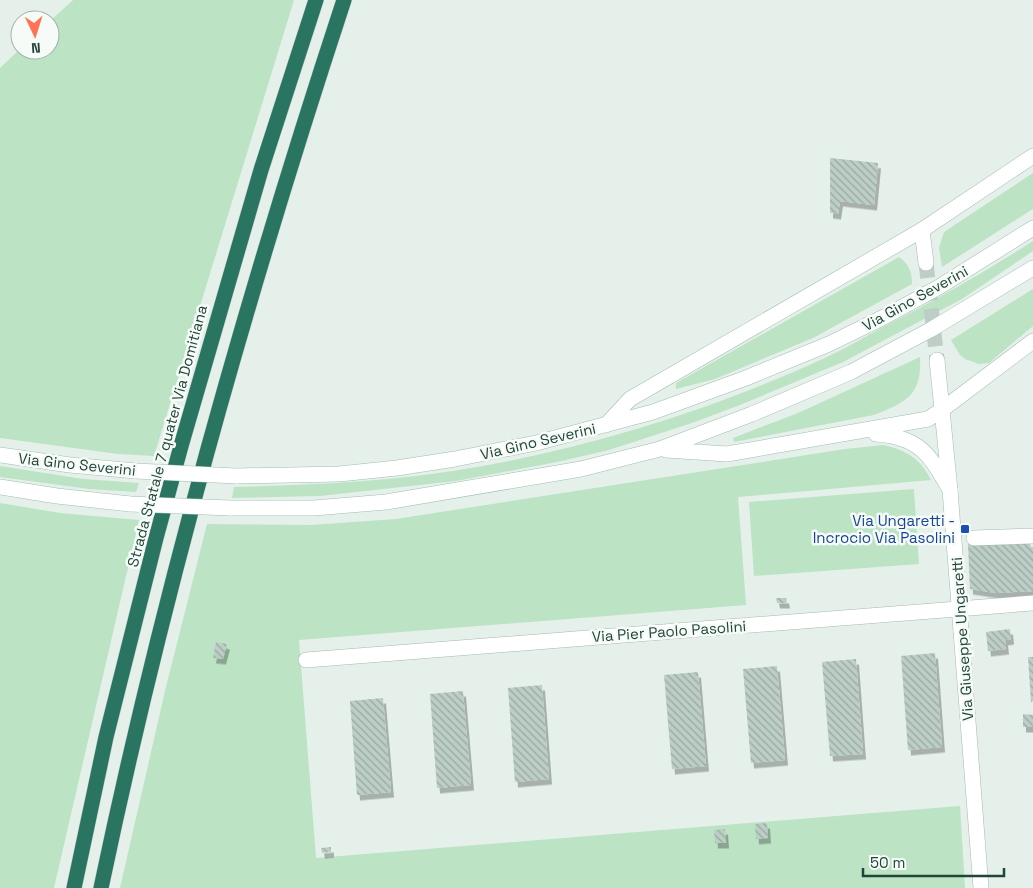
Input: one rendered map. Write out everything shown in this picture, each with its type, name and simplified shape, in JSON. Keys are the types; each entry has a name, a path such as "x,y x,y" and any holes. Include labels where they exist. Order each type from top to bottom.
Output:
{"highway":[{"name":"Strada Statale 7 quater Via Domitiana","path":"74,888 106,737 181,446 261,170 316,0"},
{"path":"102,888 160,634 210,440 286,180 344,0"}],"street":[{"path":"606,425 630,399 922,230 1033,156"},
{"name":"Via Gino Severini","path":"0,455 70,465 136,471 236,476 339,474 397,468 527,445 672,406 830,344 938,287 1033,228"},
{"path":"922,230 926,262"},
{"path":"0,487 57,496 130,504 230,508 314,508 386,502 581,469 660,449 752,414 850,372 930,330 1033,268"},
{"path":"660,449 727,454 928,420 1033,341"},
{"name":"Via Giuseppe Ungaretti","path":"937,360 960,609 981,888"},
{"path":"854,433 895,436 921,448 933,460 950,490"},
{"path":"974,538 1033,536"},
{"name":"Via Pier Paolo Pasolini","path":"306,660 1033,603"}],"green space":[{"path":"73,0 294,0 154,456 118,454 0,438 0,68 10,58 60,60 60,12"},
{"path":"1033,173 1033,209 942,267 939,248 944,232"},
{"path":"1033,241 1033,251 962,299 843,362 740,405 609,450 456,481 320,496 232,498 234,487 375,480 431,474 506,462 600,439 694,411 785,376 843,349 942,296"},
{"path":"899,257 909,269 912,284 813,338 715,379 676,389 676,383"},
{"path":"1033,289 1033,326 989,363 979,364 960,355 951,340"},
{"path":"920,357 920,370 915,389 910,396 895,406 874,415 734,442 733,438 798,413"},
{"path":"884,445 912,456 927,472 931,480 738,497 746,605 299,640 316,858 960,806 965,888 120,888 165,691 207,524 311,525 396,519 845,449"},
{"path":"0,466 83,479 139,483 136,492 89,489 0,477"},
{"path":"914,489 919,564 754,576 749,502"},
{"path":"0,503 60,513 139,520 54,888 0,888"}],"building":[{"path":"830,158 878,163 874,205 840,201 838,214 830,213"},
{"path":"1030,542 1031,548 1033,548 1033,591 996,593 970,589 968,544"},
{"path":"776,598 786,598 787,603 777,603"},
{"path":"1010,629 1011,639 1005,640 1006,649 988,651 986,632"},
{"path":"216,642 227,644 223,659 213,658"},
{"path":"935,653 942,747 908,750 901,656"},
{"path":"1028,657 1033,657 1033,701 1031,702"},
{"path":"856,659 863,754 830,756 822,662"},
{"path":"777,666 785,760 751,763 743,669"},
{"path":"698,672 706,766 672,769 664,675"},
{"path":"542,685 549,779 515,782 508,688"},
{"path":"463,691 471,785 437,788 430,694"},
{"path":"383,698 391,792 357,795 350,701"},
{"path":"1023,714 1033,715 1033,727 1023,727"},
{"path":"767,823 768,838 756,839 755,824"},
{"path":"725,829 726,843 715,843 714,830"},
{"path":"331,847 331,852 322,853 321,848"}],"tunnel":[{"path":"926,263 937,360"}],"place":[{"name":"Via Ungaretti - Incrocio Via Pasolini","path":"965,529"}]}
